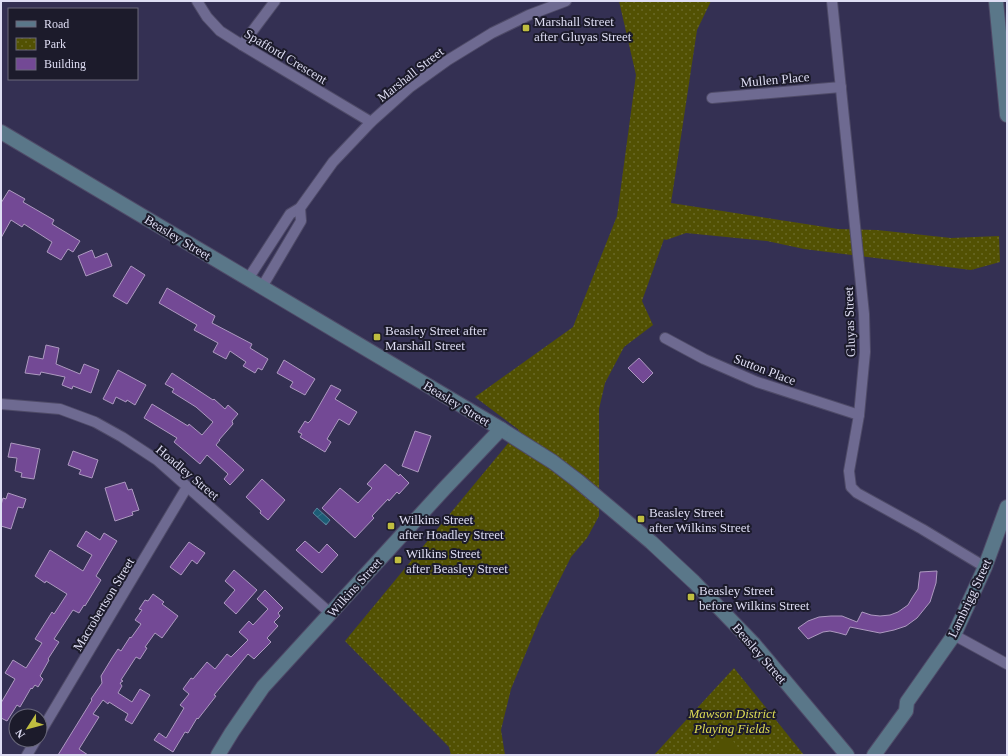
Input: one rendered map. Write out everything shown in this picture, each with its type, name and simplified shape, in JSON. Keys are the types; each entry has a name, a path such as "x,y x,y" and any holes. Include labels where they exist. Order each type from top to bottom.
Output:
{"main road":[{"path":"996,1 1006,89 1007,114"},
{"name":"Beasley Street","path":"1,132 502,429 553,462 651,542 694,582 753,643 847,755"},
{"name":"Wilkins Street","path":"218,755 263,687 439,494 502,429"},
{"name":"Lambrigg Street","path":"863,755 900,706 907,702 954,635 985,567 1007,507"},
{"name":"Lambrigg Street","path":"874,755 906,711 907,702"}],"street":[{"name":"Spafford Crescent","path":"197,1 208,17 220,30 242,45 371,122"},
{"path":"242,45 275,1"},
{"name":"Marshall Street","path":"248,279 290,214 300,208 334,162 371,122 409,88 448,60 492,33 529,15 566,1"},
{"name":"Gluyas Street","path":"832,1 864,314 865,352 859,415 849,471 851,487 857,492 985,567"},
{"name":"Mullen Place","path":"712,98 841,87"},
{"name":"Marshall Street","path":"262,287 301,221 300,208"},
{"name":"Sutton Place","path":"665,338 704,359 757,382 859,415"},
{"name":"Hoadley Street","path":"1,404 60,409 95,422 122,437 157,460 330,614"},
{"name":"Macrobertson Street","path":"48,721 188,487"},
{"path":"954,635 1007,664"}],"green space":[{"path":"619,1 711,1 697,30 671,203 838,229 877,230 951,238 999,236 1000,262 971,270 804,249 767,241 686,233 666,240 664,239 642,301 653,325 624,347 605,383 599,409 599,516 587,538 571,557 539,621 511,689 501,730 505,755 451,755 449,747 345,641 519,430 475,397 573,327 617,216 636,75"},
{"name":"Mawson District Playing Fields","path":"734,668 804,755 654,755"},
{"path":"729,736 744,755 705,755"}],"water":[{"path":"317,508 330,520 326,525 313,513"}],"building":[{"path":"9,190 25,199 23,202 54,220 52,224 80,241 73,252 68,249 61,260 47,252 52,242 24,224 22,227 11,220 1,238 1,203"},
{"path":"92,250 95,258 107,253 112,266 86,276 78,256"},
{"path":"131,266 145,275 127,304 113,296"},
{"path":"167,288 215,316 212,323 252,344 250,348 268,359 262,370 258,368 255,373 243,366 246,362 230,351 226,359 213,352 218,343 194,330 197,325 159,303"},
{"path":"46,345 59,348 56,364 80,374 84,364 99,370 91,393 73,386 72,389 62,385 65,377 41,372 40,375 25,373 29,356 43,359"},
{"path":"639,358 653,373 643,383 628,368"},
{"path":"284,360 315,379 305,395 290,387 293,382 277,373"},
{"path":"118,370 146,385 135,405 127,400 126,402 116,397 113,404 103,399"},
{"path":"172,373 213,400 214,399 225,409 228,405 238,414 232,421 233,424 216,445 244,470 230,485 224,479 228,474 207,455 200,464 174,442 177,438 144,418 152,404 188,426 189,424 202,435 213,422 196,407 172,392 174,389 165,384"},
{"path":"331,385 341,390 335,399 357,412 349,425 339,419 327,439 331,442 325,452 300,437 302,434 298,432 305,421 308,423 311,420"},
{"path":"415,431 431,436 418,472 402,466"},
{"path":"11,443 40,449 34,479 21,477 22,473 15,471 17,458 8,457"},
{"path":"73,451 98,460 92,478 79,474 81,470 68,465"},
{"path":"385,464 399,476 400,474 409,483 399,494 397,492 389,501 388,499 372,516 374,518 355,538 322,508 340,488 358,503 372,488 367,484"},
{"path":"262,479 285,500 268,520 246,497"},
{"path":"125,482 128,490 132,489 139,510 132,512 133,515 115,521 105,488"},
{"path":"8,493 26,499 23,508 18,507 11,529 1,526 1,505 3,498 6,499"},
{"path":"86,531 100,540 104,533 117,541 96,576 101,580 85,606 84,605 79,613 73,610 54,639 59,642 48,659 49,660 40,676 43,679 38,687 35,685 32,689 31,688 20,707 17,705 15,708 8,708 7,721 1,718 1,703 15,679 5,673 13,660 26,668 42,643 35,639 52,612 54,614 67,594 35,576 50,550 83,571 92,555 77,546"},
{"path":"305,541 319,553 327,544 338,555 322,573 296,550"},
{"path":"189,542 205,553 197,564 192,560 181,575 170,567"},
{"path":"234,570 257,590 236,614 224,603 235,590 225,581"},
{"path":"937,571 936,583 930,602 917,618 906,626 880,633 850,627 846,635 830,631 823,632 808,639 798,628 808,621 819,617 842,616 857,622 862,612 880,616 898,612 908,605 918,589 920,572"},
{"path":"265,590 283,608 278,613 280,616 274,622 278,626 267,638 271,642 254,659 248,654 214,695 216,696 198,719 197,718 188,733 185,732 173,752 154,740 159,733 166,738 184,708 180,705 189,694 183,689 191,678 193,679 207,662 215,669 227,654 231,657 248,640 239,632 249,621 253,625 268,609 257,599"},
{"path":"153,594 164,602 162,604 178,616 162,638 155,633 145,647 147,648 140,659 136,657 121,680 123,681 120,683 122,686 118,693 132,702 140,689 150,695 132,724 125,720 128,714 103,700 93,714 99,717 79,749 88,755 58,755 102,683 101,676 112,658 118,649 121,651 141,624 135,620 142,610 139,609 145,600 148,601"}],"place":[{"name":"Marshall Street after Gluyas Street","path":"526,28"},
{"name":"Beasley Street after Marshall Street","path":"377,337"},
{"name":"Beasley Street after Wilkins Street","path":"641,519"},
{"name":"Wilkins Street after Hoadley Street","path":"391,526"},
{"name":"Wilkins Street after Beasley Street","path":"398,560"},
{"name":"Beasley Street before Wilkins Street","path":"691,597"}]}
